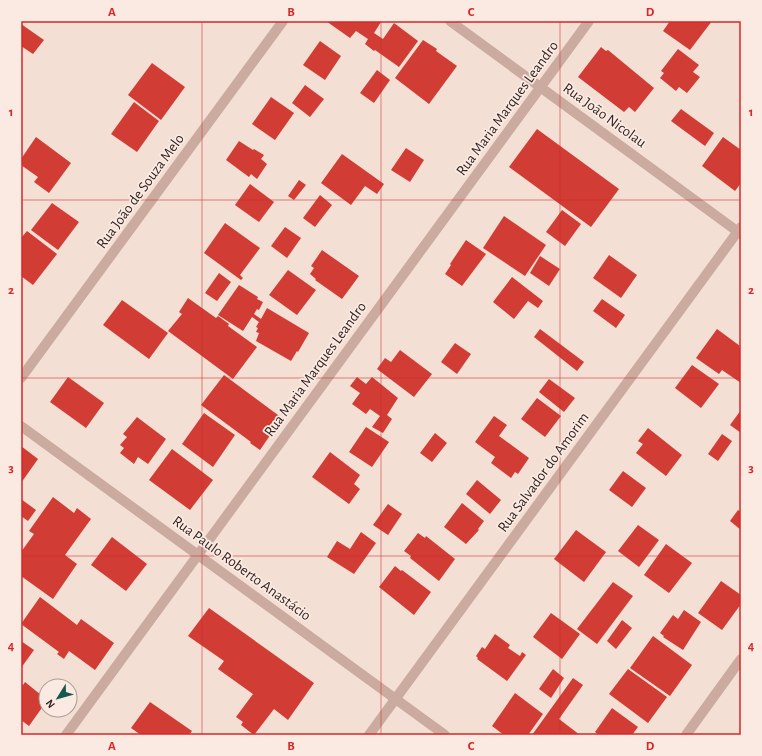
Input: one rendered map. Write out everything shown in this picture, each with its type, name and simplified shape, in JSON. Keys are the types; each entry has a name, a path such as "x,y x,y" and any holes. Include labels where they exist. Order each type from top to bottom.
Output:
{"street":[{"name":"Rua João de Souza Melo","path":"21,378 283,21"},
{"name":"Rua João Nicolau","path":"450,21 740,230"},
{"name":"Rua Maria Marques Leandro","path":"66,735 588,21"},
{"name":"Rua Salvador do Amorim","path":"369,735 740,230"},
{"name":"Rua Paulo Roberto Anastácio","path":"21,426 445,735"},
{"path":"686,735 741,659"}],"building":[{"path":"326,21 380,21 381,22 374,33 383,39 394,23 418,41 399,67 365,44 368,39 356,31 350,38"},
{"path":"670,21 712,21 690,50 663,31"},
{"path":"21,24 44,40 33,54 21,46"},
{"path":"423,40 437,49 436,51 457,66 429,104 395,78"},
{"path":"320,41 341,56 325,80 303,65"},
{"path":"601,47 606,51 608,50 654,88 635,112 629,107 624,112 578,77"},
{"path":"678,49 699,65 693,72 700,77 687,93 679,87 676,91 660,78 664,73 661,71"},
{"path":"152,63 185,87 161,120 128,95"},
{"path":"377,70 390,80 374,103 360,93"},
{"path":"305,85 324,99 310,117 292,103"},
{"path":"271,97 294,113 275,140 252,124"},
{"path":"134,102 159,121 137,152 111,134"},
{"path":"681,109 714,133 705,146 671,121"},
{"path":"537,129 619,189 591,227 509,167"},
{"path":"36,137 71,163 49,193 34,182 38,177 21,165 21,159"},
{"path":"723,137 741,150 741,183 735,191 702,166"},
{"path":"239,141 264,155 261,159 267,164 257,179 251,174 249,177 226,160"},
{"path":"406,148 424,160 410,182 391,170"},
{"path":"342,154 384,184 377,194 365,186 351,205 321,183"},
{"path":"299,180 306,185 294,200 288,196"},
{"path":"250,184 274,202 259,222 235,205"},
{"path":"320,195 332,205 315,227 303,218"},
{"path":"52,203 79,222 58,250 31,230"},
{"path":"562,210 581,224 565,246 546,232"},
{"path":"504,216 546,245 525,276 483,248"},
{"path":"225,223 260,248 240,275 243,278 241,280 204,253"},
{"path":"285,227 301,238 287,258 271,246"},
{"path":"27,231 57,254 33,285 21,276 21,238"},
{"path":"466,240 486,254 462,286 445,274"},
{"path":"322,250 359,276 342,299 315,280 316,279 310,274 314,268 311,266"},
{"path":"609,255 637,275 621,298 593,278"},
{"path":"540,256 560,269 549,286 530,273"},
{"path":"288,270 316,290 297,315 269,295"},
{"path":"219,273 231,282 217,301 205,293"},
{"path":"512,277 543,301 538,308 528,301 514,319 493,302"},
{"path":"239,285 263,302 259,310 257,309 254,314 261,319 267,308 309,333 291,361 256,341 259,333 256,332 258,328 256,327 259,322 252,317 243,331 218,315"},
{"path":"188,298 216,318 218,316 229,324 228,326 257,347 233,379 168,331 182,314 179,312"},
{"path":"602,299 625,315 616,328 593,311"},
{"path":"122,300 168,333 149,359 103,325"},
{"path":"540,329 584,362 577,371 534,337"},
{"path":"717,329 740,346 741,383 722,370 719,374 696,358"},
{"path":"455,343 471,354 457,374 441,362"},
{"path":"400,350 432,374 414,397 377,369 385,358 391,362"},
{"path":"692,365 719,384 701,408 675,388"},
{"path":"224,375 282,418 260,450 201,405"},
{"path":"68,377 104,403 86,428 50,402"},
{"path":"357,377 366,384 372,377 398,398 387,415 392,419 383,433 372,427 380,416 370,409 366,414 352,404 360,393 350,386"},
{"path":"549,379 575,398 564,412 539,392"},
{"path":"537,398 561,416 545,437 521,419"},
{"path":"741,410 741,433 730,425"},
{"path":"204,413 235,435 213,467 182,444"},
{"path":"494,416 507,425 499,436 529,458 518,474 515,472 511,478 491,463 495,457 475,442"},
{"path":"137,417 166,439 148,464 138,457 134,464 120,453 124,448 120,445 127,437 123,434"},
{"path":"366,427 389,442 372,467 349,452"},
{"path":"648,428 682,455 666,476 636,453 643,444 638,441"},
{"path":"435,433 447,443 432,462 420,453"},
{"path":"722,434 732,441 718,461 708,454"},
{"path":"21,446 38,459 21,483"},
{"path":"172,449 213,480 190,510 149,480"},
{"path":"330,452 360,475 354,484 360,489 349,504 312,477"},
{"path":"623,471 646,488 632,507 609,490"},
{"path":"477,480 501,500 490,514 466,494"},
{"path":"53,497 74,513 77,508 91,519 65,555 77,564 53,599 21,576 21,552 34,534 29,531"},
{"path":"21,499 36,510 28,521 21,516"},
{"path":"462,503 484,521 478,529 479,530 466,544 444,527"},
{"path":"388,504 402,514 388,535 373,525"},
{"path":"738,510 741,512 741,530 730,521"},
{"path":"638,525 659,540 639,567 618,551"},
{"path":"576,530 606,552 584,582 554,559"},
{"path":"361,532 376,543 354,574 327,557 337,541 350,549"},
{"path":"418,533 425,538 426,536 455,559 439,581 410,558 411,556 404,551"},
{"path":"112,537 147,564 126,591 91,565"},
{"path":"666,544 692,563 669,593 644,575"},
{"path":"395,566 431,592 414,615 379,587"},
{"path":"721,581 741,595 741,604 722,630 698,613"},
{"path":"613,582 633,596 597,644 577,629"},
{"path":"40,597 77,625 81,619 114,643 95,670 69,651 64,659 57,654 59,652 21,624"},
{"path":"209,608 314,683 288,720 274,709 254,735 241,725 243,722 236,717 253,694 218,669 224,661 188,636"},
{"path":"684,610 701,622 683,650 663,637 664,636 660,633 673,615 678,619"},
{"path":"551,613 580,634 562,659 533,637"},
{"path":"622,620 632,628 616,649 607,641"},
{"path":"495,634 510,645 508,648 520,656 522,652 526,655 507,681 477,659 478,658 476,656 482,647 485,649"},
{"path":"653,636 692,665 670,696 630,668"},
{"path":"21,641 34,650 21,668"},
{"path":"553,669 564,678 551,698 539,689"},
{"path":"628,669 667,697 648,723 609,694"},
{"path":"573,678 583,685 559,719 580,735 532,735"},
{"path":"25,682 38,693 38,713 29,726 21,720 21,684 23,685"},
{"path":"515,693 543,714 528,735 504,735 492,726"},
{"path":"150,702 192,731 189,735 141,735 131,728"},
{"path":"612,708 638,727 632,735 599,735 595,732"}]}
